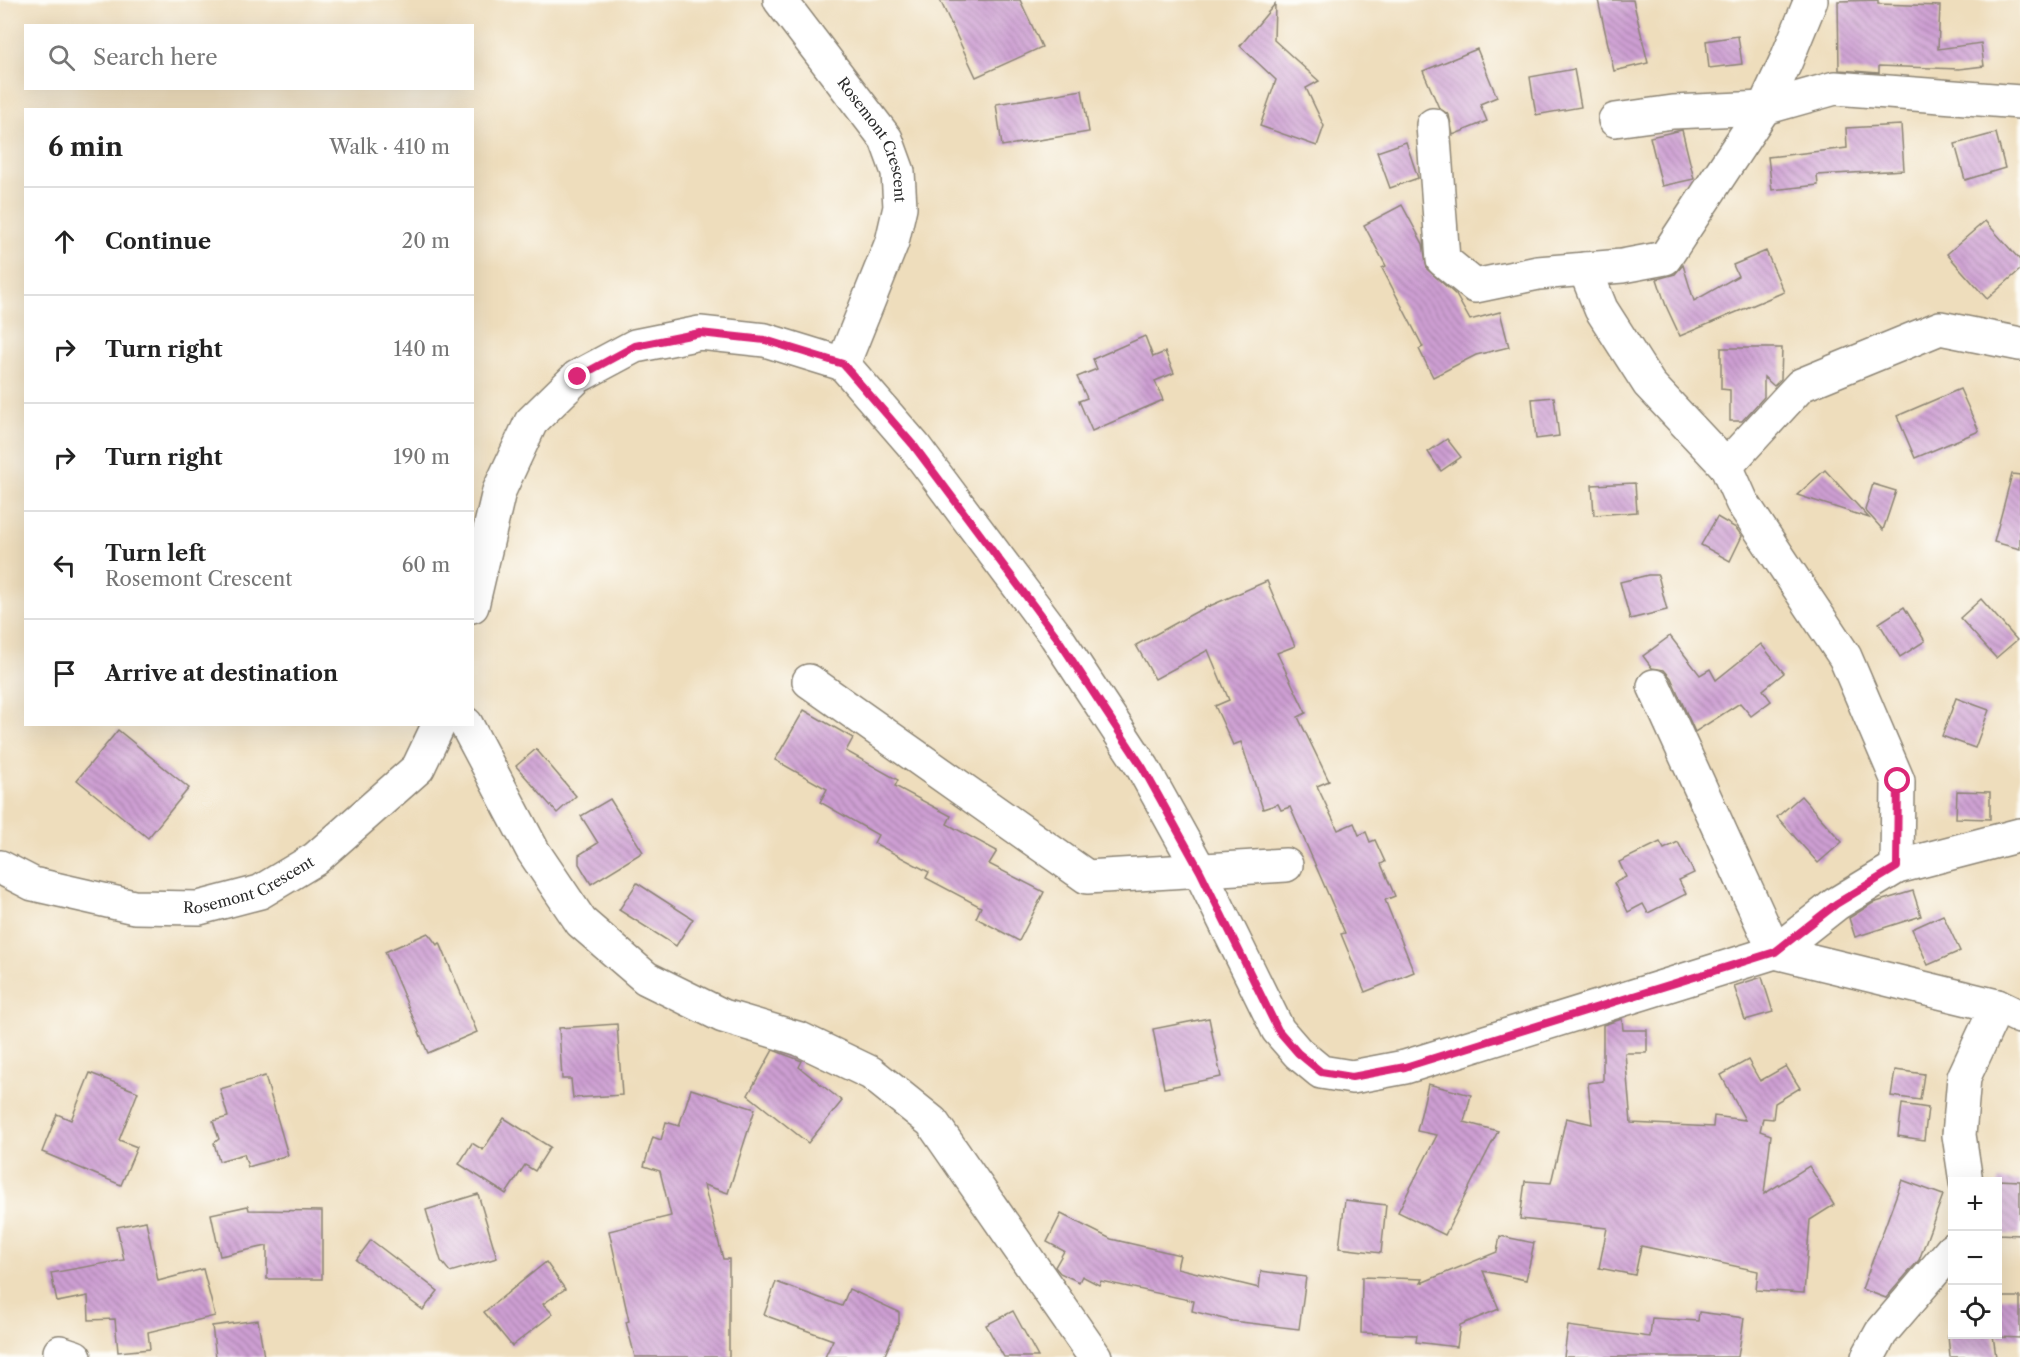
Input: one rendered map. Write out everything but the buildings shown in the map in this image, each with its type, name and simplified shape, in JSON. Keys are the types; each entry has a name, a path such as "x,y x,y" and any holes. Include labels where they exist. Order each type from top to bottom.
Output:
{"street":[{"name":"Rosemont Crescent","path":"780,0 886,139 898,172 900,207 892,242 843,364"},
{"path":"1433,125 1443,260 1475,286 1538,273 1585,270 1665,258 1764,108 1811,0"},
{"path":"1615,120 1673,112 1764,108 1835,88 2020,102"},
{"path":"1585,270 1601,309 1649,384 1726,466 1742,502 1845,657 1898,781 1897,867"},
{"path":"1726,466 1801,385 1940,327 2020,344"},
{"path":"474,597 503,481 531,422 578,377 635,346 700,333 765,340 843,364 914,446 1056,636 1143,768 1200,871 1278,1030 1298,1053 1321,1072 1352,1077 1405,1067 1775,952 1836,904 1897,867 2020,836"},
{"path":"809,681 1087,877 1286,865"},
{"path":"1654,686 1775,952"},
{"name":"Rosemont Crescent","path":"0,867 33,884 134,907 199,908 260,892 315,859 418,768 438,726"},
{"path":"467,726 533,851 581,922 646,978 723,1016 800,1039 871,1072 932,1122 1095,1357"},
{"path":"1775,952 2009,1012 1964,1077 1959,1135 1965,1177"},
{"path":"1868,1357 1881,1334 1948,1256"}],"route":[{"path":"578,377 635,346 700,333 765,340 843,364 914,446 1056,636 1143,768 1200,871 1278,1030 1298,1053 1321,1072 1352,1077 1405,1067 1775,952 1836,904 1897,867 1898,781"}]}
